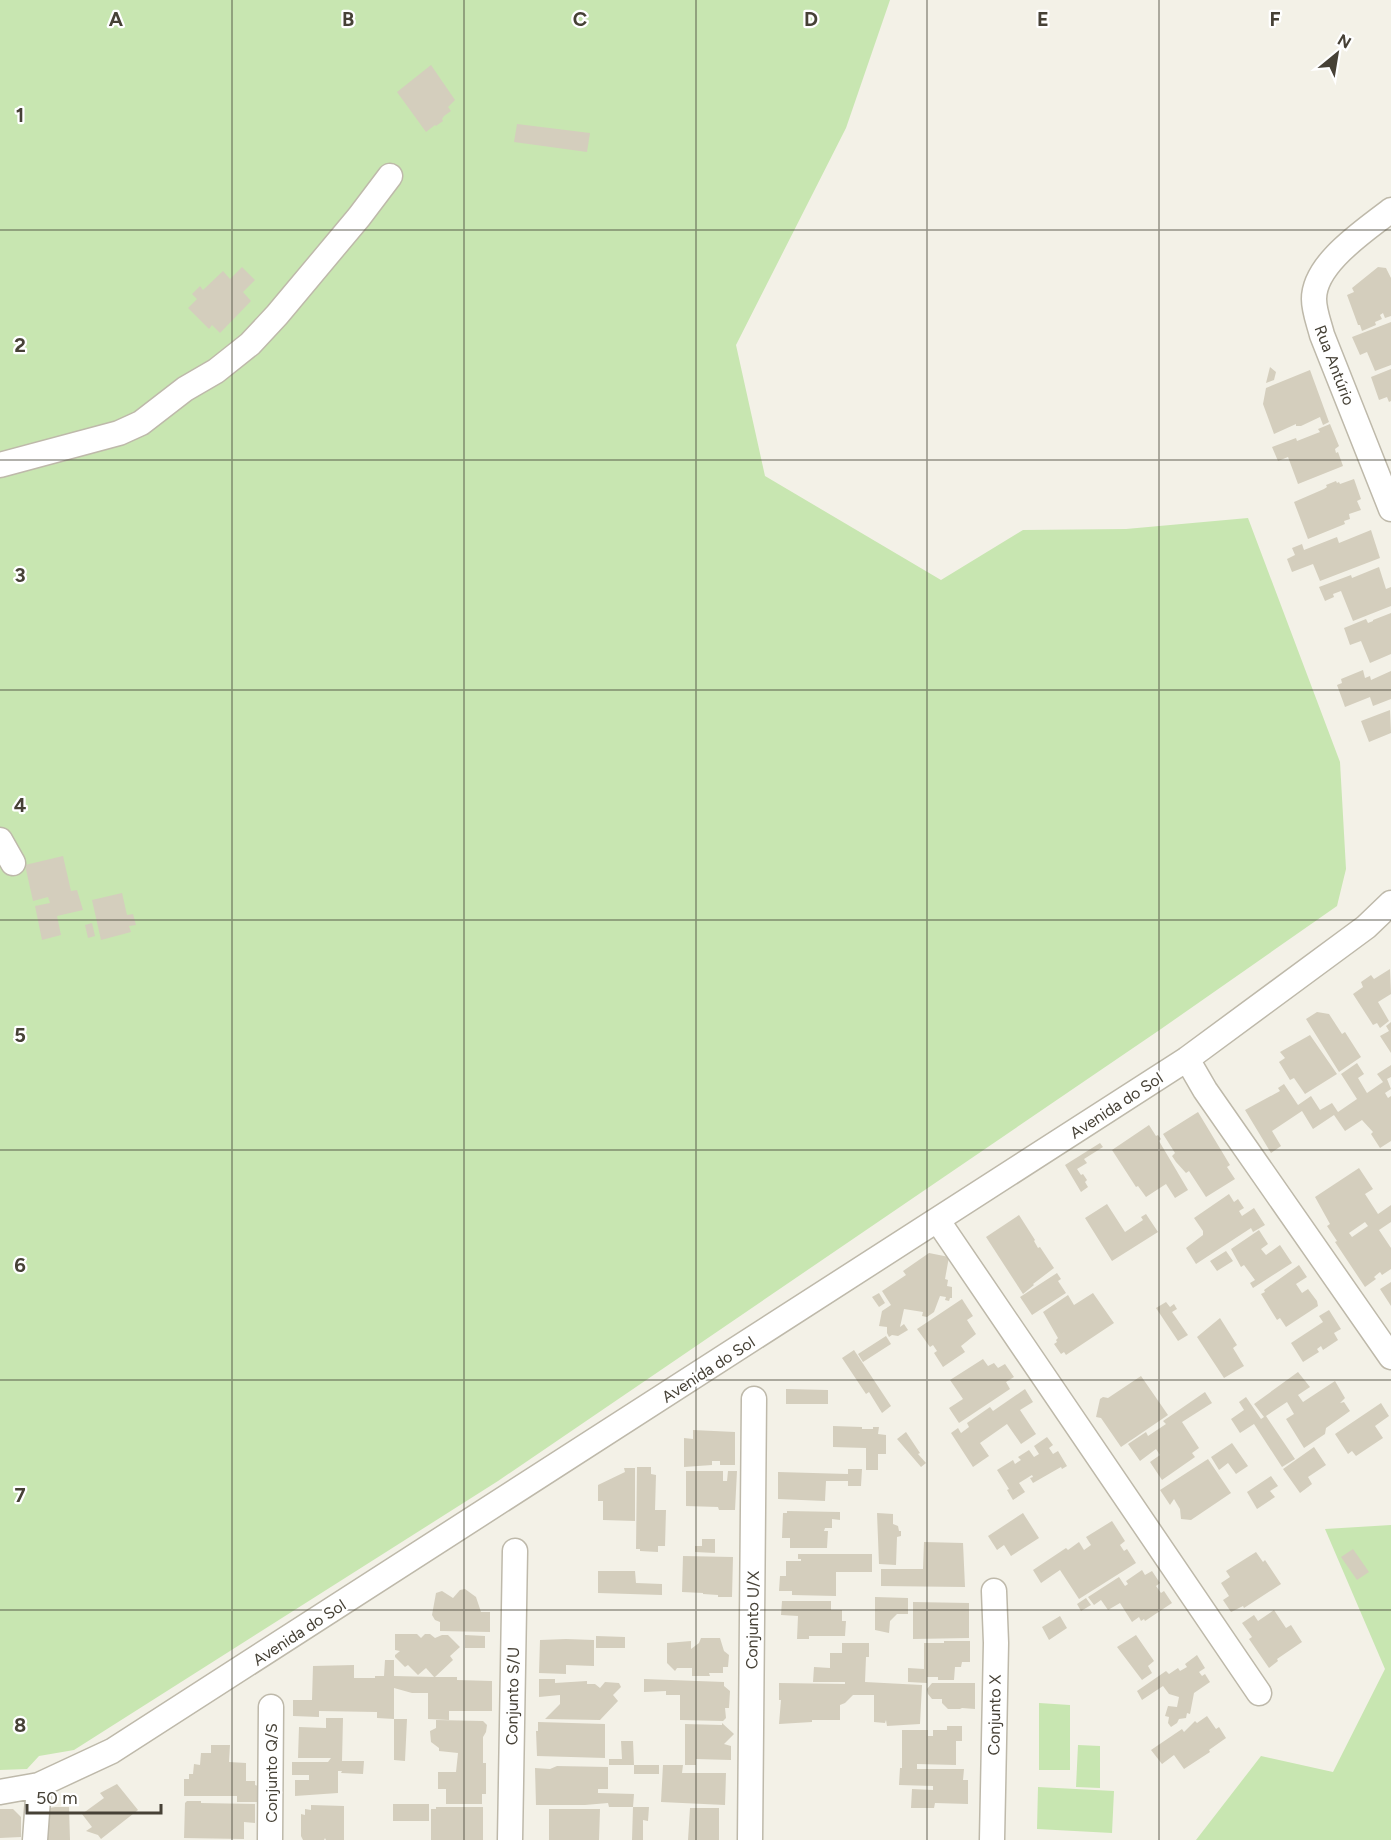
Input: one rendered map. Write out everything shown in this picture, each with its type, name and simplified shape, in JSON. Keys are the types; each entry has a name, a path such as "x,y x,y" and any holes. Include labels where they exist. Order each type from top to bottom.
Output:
{"street":[{"path":"0,465 119,433 141,423 185,389 216,371 250,344 278,315 359,218 390,176"},
{"name":"Rua Antúrio","path":"1391,210 1341,251 1325,268 1314,297 1322,335 1391,509"},
{"path":"0,840 14,862"},
{"name":"Avenida do Sol","path":"0,1792 39,1785 112,1751 1187,1059 1366,927 1391,903"},
{"path":"1187,1059 1205,1090 1391,1357"},
{"path":"938,1221 1259,1693"},
{"name":"Conjunto U/X","path":"750,1840 754,1400"},
{"name":"Conjunto S/U","path":"510,1840 515,1551"},
{"name":"Conjunto X","path":"992,1840 996,1643 994,1591"},
{"name":"Conjunto Q/S","path":"270,1840 271,1707"},
{"path":"35,1840 39,1785"}],"green space":[{"path":"0,0 890,0 846,128 736,345 765,476 941,580 1023,530 1126,529 1248,518 1340,762 1346,869 1337,906 1161,1029 498,1481 74,1750 39,1756 27,1769 0,1770"},
{"path":"1391,1525 1391,1840 1196,1840 1261,1756 1333,1772 1385,1669 1325,1529"},
{"path":"1039,1703 1070,1705 1070,1770 1039,1770"},
{"path":"1078,1745 1100,1746 1100,1788 1076,1787"},
{"path":"1038,1787 1114,1791 1112,1833 1037,1829"}],"building":[{"path":"431,65 455,100 448,107 451,111 444,116 443,121 426,132 397,92"},
{"path":"517,124 590,133 587,152 514,142"},
{"path":"242,267 255,280 243,292 251,301 220,333 212,325 209,329 188,308 197,299 192,294 200,286 203,290 223,271 230,279"},
{"path":"1378,267 1386,268 1391,278 1391,316 1385,318 1383,313 1380,315 1382,319 1375,322 1376,325 1362,331 1347,295 1354,292 1352,288"},
{"path":"1391,322 1391,365 1375,371 1367,352 1360,355 1352,337"},
{"path":"1270,367 1276,372 1274,380 1266,383"},
{"path":"1391,369 1391,401 1389,402 1387,397 1379,400 1371,377"},
{"path":"1310,370 1329,422 1323,425 1320,417 1301,426 1296,426 1296,424 1274,434 1263,404 1266,388"},
{"path":"1330,424 1339,446 1335,449 1336,453 1338,452 1343,466 1298,484 1288,457 1278,461 1272,447 1320,432 1318,429"},
{"path":"1354,479 1361,499 1357,501 1361,510 1349,514 1350,519 1344,521 1345,524 1308,539 1294,502 1336,481 1340,484"},
{"path":"1371,530 1380,558 1320,581 1313,564 1292,572 1287,559 1295,555 1292,548 1302,544 1304,550 1337,537 1339,543"},
{"path":"1379,567 1386,589 1391,587 1391,606 1353,621 1341,591 1325,601 1319,587 1351,575 1352,578"},
{"path":"1391,613 1391,654 1370,663 1361,641 1350,645 1344,628 1366,619 1368,623"},
{"path":"1363,670 1365,678 1370,676 1371,680 1391,671 1391,699 1373,706 1370,697 1345,707 1337,685 1342,683 1341,679"},
{"path":"1390,710 1391,733 1369,742 1361,721"},
{"path":"63,856 71,891 77,890 83,910 57,916 61,935 42,940 35,906 50,903 48,897 33,901 25,865"},
{"path":"122,893 127,915 133,914 136,925 129,926 131,932 101,940 92,900"},
{"path":"92,923 95,936 88,938 85,925"},
{"path":"1390,969 1391,994 1378,1002 1389,1021 1380,1028 1377,1023 1373,1025 1353,994 1363,987 1361,982 1371,975 1374,979"},
{"path":"1317,1012 1329,1014 1342,1034 1345,1032 1361,1057 1339,1072 1306,1019"},
{"path":"1391,1022 1391,1053 1380,1036 1389,1031 1386,1026"},
{"path":"1310,1035 1337,1074 1305,1094 1294,1078 1290,1080 1279,1062 1285,1058 1280,1052"},
{"path":"1357,1063 1364,1074 1358,1078 1367,1093 1383,1082 1377,1074 1391,1065 1391,1077 1387,1079 1391,1089 1385,1093 1388,1098 1391,1096 1391,1141 1380,1148 1371,1134 1373,1132 1362,1120 1345,1131 1334,1115 1313,1129 1302,1111 1272,1131 1281,1146 1271,1153 1245,1110 1280,1091 1278,1088 1284,1084 1298,1105 1311,1096 1320,1110 1332,1103 1338,1112 1357,1099 1341,1074"},
{"path":"1198,1112 1230,1165 1227,1167 1235,1179 1206,1197 1189,1171 1186,1173 1176,1162 1172,1156 1175,1153 1163,1134"},
{"path":"1149,1125 1156,1136 1158,1135 1161,1139 1159,1141 1188,1190 1175,1198 1166,1184 1146,1197 1138,1186 1136,1187 1112,1150"},
{"path":"1100,1143 1103,1147 1084,1159 1087,1163 1077,1169 1087,1180 1085,1182 1088,1187 1081,1192 1065,1165"},
{"path":"1359,1168 1373,1189 1365,1194 1378,1214 1391,1205 1391,1222 1379,1230 1391,1248 1391,1269 1382,1275 1380,1272 1374,1277 1376,1279 1365,1287 1335,1242 1337,1241 1327,1226 1330,1224 1315,1197","holes":["1365,1222 1368,1226 1352,1237 1349,1233"]},
{"path":"1229,1194 1234,1202 1238,1199 1244,1208 1239,1211 1242,1216 1254,1208 1265,1225 1253,1232 1251,1228 1196,1264 1186,1248 1203,1235 1203,1231 1194,1218"},
{"path":"1107,1204 1125,1232 1143,1220 1141,1217 1146,1214 1158,1232 1112,1261 1085,1218"},
{"path":"1019,1215 1038,1248 1040,1247 1054,1268 1023,1294 986,1237"},
{"path":"1259,1230 1268,1244 1261,1249 1266,1255 1280,1245 1292,1263 1253,1288 1250,1283 1255,1280 1244,1265 1241,1267 1231,1249"},
{"path":"1226,1251 1233,1261 1217,1271 1210,1261"},
{"path":"929,1253 949,1257 945,1279 948,1280 947,1286 952,1287 952,1298 949,1301 945,1300 946,1297 940,1296 934,1312 927,1317 922,1316 923,1312 904,1309 900,1327 904,1324 908,1330 898,1336 889,1337 887,1327 879,1326 882,1311 891,1305 882,1291 906,1275 903,1271"},
{"path":"1299,1265 1307,1277 1296,1284 1302,1293 1308,1289 1318,1306 1286,1327 1280,1318 1277,1320 1261,1294"},
{"path":"1057,1273 1061,1279 1058,1281 1066,1293 1032,1315 1020,1297"},
{"path":"1391,1282 1391,1306 1380,1289"},
{"path":"879,1293 885,1303 879,1307 872,1297"},
{"path":"1093,1293 1114,1323 1066,1355 1064,1352 1061,1354 1054,1344 1058,1338 1043,1312 1068,1295 1074,1305"},
{"path":"962,1299 973,1316 967,1320 976,1334 961,1346 965,1352 943,1367 934,1353 937,1351 933,1345 930,1347 917,1329"},
{"path":"1166,1302 1170,1307 1174,1304 1177,1309 1172,1312 1188,1335 1178,1341 1156,1308"},
{"path":"1329,1310 1341,1329 1334,1333 1338,1340 1323,1350 1321,1346 1317,1349 1319,1352 1303,1362 1291,1343 1323,1322 1319,1316"},
{"path":"1220,1318 1237,1345 1233,1348 1244,1366 1224,1378 1197,1337"},
{"path":"886,1336 891,1344 863,1362 858,1354"},
{"path":"854,1350 891,1406 882,1413 869,1392 866,1394 842,1358"},
{"path":"983,1359 988,1366 994,1363 998,1368 1005,1364 1014,1377 1006,1382 1010,1389 959,1423 949,1408 963,1399 950,1380"},
{"path":"1298,1372 1310,1387 1298,1395 1303,1402 1335,1381 1345,1398 1340,1403 1344,1402 1350,1411 1326,1428 1325,1434 1304,1448 1286,1419 1294,1414 1287,1402 1266,1416 1295,1459 1282,1467 1254,1424 1240,1433 1231,1419 1244,1410 1239,1402 1246,1397 1261,1419 1264,1417 1254,1404"},
{"path":"1141,1376 1168,1415 1121,1447 1101,1418 1096,1417 1100,1399 1108,1398"},
{"path":"786,1389 828,1390 828,1404 786,1404"},
{"path":"1025,1389 1033,1402 1020,1410 1036,1434 1021,1444 1007,1424 980,1443 989,1456 973,1467 951,1433 958,1428 961,1433 969,1427 967,1423 990,1407 993,1411"},
{"path":"1205,1392 1212,1403 1182,1422 1199,1448 1192,1453 1195,1457 1162,1480 1150,1462 1160,1455 1156,1449 1140,1461 1128,1444 1146,1432 1148,1436 1166,1424 1163,1421"},
{"path":"1381,1403 1389,1416 1375,1426 1383,1438 1356,1456 1352,1451 1348,1454 1335,1434"},
{"path":"833,1426 862,1427 862,1429 879,1427 878,1434 886,1435 886,1454 878,1454 878,1470 866,1470 866,1448 833,1447"},
{"path":"693,1430 735,1432 735,1465 720,1465 720,1461 712,1461 712,1465 684,1467 684,1438 693,1439"},
{"path":"906,1432 920,1453 918,1454 926,1463 921,1467 897,1439"},
{"path":"1047,1437 1053,1445 1049,1448 1053,1454 1058,1451 1067,1466 1033,1483 1030,1478 1033,1477 1032,1475 1019,1483 1025,1492 1013,1500 997,1470 1013,1460 1015,1464 1021,1460 1018,1457 1029,1450 1034,1457 1039,1454 1034,1446"},
{"path":"1232,1443 1248,1466 1236,1474 1228,1463 1219,1470 1211,1457"},
{"path":"1314,1447 1326,1465 1308,1477 1312,1484 1300,1493 1283,1469"},
{"path":"1208,1459 1231,1493 1191,1520 1181,1519 1180,1509 1174,1499 1170,1505 1160,1490"},
{"path":"637,1467 651,1467 651,1474 656,1475 655,1510 666,1510 665,1546 658,1546 658,1552 636,1549"},
{"path":"624,1468 635,1468 635,1521 603,1520 603,1501 598,1501 598,1485 625,1472"},
{"path":"848,1469 862,1469 861,1486 848,1486 848,1481 826,1481 825,1501 778,1499 778,1472 848,1474"},
{"path":"686,1471 723,1471 723,1481 727,1481 728,1471 737,1471 735,1510 686,1506"},
{"path":"1271,1476 1278,1486 1270,1491 1275,1497 1257,1509 1247,1492"},
{"path":"787,1511 840,1512 840,1520 832,1519 832,1528 825,1528 824,1531 828,1531 827,1548 790,1548 790,1538 782,1538 783,1513"},
{"path":"877,1513 893,1514 893,1524 901,1531 901,1536 897,1537 896,1565 879,1564"},
{"path":"1023,1513 1039,1538 1011,1556 1004,1545 997,1550 988,1536"},
{"path":"1112,1521 1125,1541 1120,1545 1124,1551 1127,1549 1136,1563 1079,1599 1060,1570 1041,1583 1033,1570 1079,1542 1084,1550 1091,1545 1086,1537"},
{"path":"702,1539 715,1539 715,1553 695,1552 695,1546 702,1546"},
{"path":"924,1542 963,1543 965,1587 881,1586 881,1569 923,1569"},
{"path":"1353,1549 1369,1572 1357,1580 1341,1557"},
{"path":"1256,1552 1263,1562 1265,1560 1281,1584 1244,1608 1243,1606 1231,1612 1223,1600 1229,1596 1221,1583 1230,1577 1226,1571"},
{"path":"798,1554 872,1554 872,1572 836,1572 836,1596 792,1595 792,1591 779,1591 780,1576 786,1576 786,1561 801,1561 798,1559"},
{"path":"683,1556 733,1557 732,1597 682,1592"},
{"path":"1142,1570 1145,1575 1152,1571 1160,1583 1156,1586 1161,1593 1164,1591 1172,1603 1145,1621 1144,1619 1141,1621 1139,1617 1132,1622 1120,1603 1108,1610 1101,1600 1094,1605 1088,1597 1119,1577 1125,1586 1128,1584 1126,1581"},
{"path":"598,1571 635,1571 636,1583 662,1584 662,1595 598,1593"},
{"path":"465,1589 476,1597 481,1612 490,1612 490,1632 440,1631 440,1622 432,1615 436,1593 442,1591 453,1598 460,1590"},
{"path":"875,1597 908,1598 908,1614 897,1614 890,1621 889,1633 875,1630"},
{"path":"1086,1598 1091,1605 1081,1611 1077,1604"},
{"path":"782,1601 831,1601 831,1610 842,1610 842,1621 846,1621 845,1636 809,1636 809,1639 797,1639 798,1616 781,1615"},
{"path":"913,1602 969,1603 969,1638 913,1639"},
{"path":"1274,1610 1286,1628 1291,1625 1302,1642 1277,1659 1278,1661 1269,1668 1249,1639 1252,1637 1242,1623 1254,1615 1258,1621"},
{"path":"1060,1616 1067,1628 1049,1640 1042,1627"},
{"path":"395,1634 417,1634 421,1638 425,1634 430,1634 435,1638 448,1635 460,1647 450,1656 453,1660 435,1677 492,1681 492,1711 449,1711 449,1720 428,1719 428,1693 412,1693 394,1688 394,1719 377,1718 377,1712 319,1711 319,1717 293,1716 293,1700 312,1700 313,1666 354,1665 354,1678 375,1678 375,1676 384,1676 385,1660 394,1660 394,1676 434,1677 426,1668 418,1675 395,1657 400,1651 395,1650"},
{"path":"465,1635 485,1636 485,1648 465,1648"},
{"path":"1136,1635 1154,1661 1148,1666 1152,1673 1142,1680 1117,1647"},
{"path":"596,1636 625,1637 625,1648 596,1648"},
{"path":"701,1638 720,1638 724,1651 729,1655 728,1667 723,1667 723,1673 692,1676 692,1668 677,1668 675,1671 667,1663 667,1643 691,1641 691,1649 699,1643"},
{"path":"540,1640 594,1640 594,1666 566,1665 566,1674 539,1673"},
{"path":"944,1641 970,1641 970,1662 962,1662 961,1667 955,1667 954,1680 927,1677 927,1683 908,1682 908,1668 924,1669 924,1643 944,1643"},
{"path":"842,1643 869,1643 865,1682 922,1685 920,1724 887,1726 886,1720 885,1723 874,1722 874,1695 853,1695 840,1705 840,1720 812,1720 812,1722 779,1724 781,1700 779,1700 779,1683 845,1684 845,1682 813,1682 814,1667 830,1668 830,1653 842,1653"},
{"path":"1197,1655 1205,1668 1199,1672 1202,1676 1205,1674 1210,1682 1194,1693 1190,1714 1187,1713 1186,1718 1179,1719 1171,1727 1168,1723 1169,1717 1165,1716 1168,1706 1177,1707 1179,1697 1169,1694 1163,1686 1142,1700 1137,1691 1166,1671 1169,1674 1178,1668 1180,1671 1187,1667 1185,1664"},
{"path":"539,1679 555,1679 555,1683 587,1681 587,1684 595,1684 600,1688 605,1682 619,1683 621,1687 613,1695 618,1701 600,1720 545,1719 560,1704 560,1695 539,1697"},
{"path":"644,1679 724,1682 724,1686 730,1691 729,1708 725,1708 726,1718 723,1721 680,1720 680,1695 666,1695 666,1691 644,1692"},
{"path":"932,1683 975,1683 975,1709 948,1709 942,1703 942,1699 932,1699 928,1694 927,1689"},
{"path":"1207,1716 1216,1729 1219,1727 1226,1738 1184,1769 1174,1755 1162,1764 1151,1750 1182,1729 1184,1732 1195,1721 1197,1723"},
{"path":"326,1718 343,1718 342,1761 364,1761 363,1774 338,1771 338,1793 295,1796 295,1780 309,1780 309,1775 292,1775 292,1762 328,1762 331,1758 298,1758 299,1727 326,1728"},
{"path":"394,1719 407,1719 405,1761 394,1760"},
{"path":"436,1720 483,1721 487,1725 483,1737 486,1794 482,1794 482,1804 446,1804 446,1789 438,1789 438,1772 456,1772 458,1753 439,1751 439,1748 431,1742 430,1731 436,1728"},
{"path":"538,1722 605,1724 605,1758 537,1756"},
{"path":"722,1723 734,1734 724,1744 731,1746 731,1760 696,1759 696,1765 685,1765 685,1724 722,1725"},
{"path":"947,1726 962,1726 962,1741 956,1741 956,1765 917,1764 917,1769 964,1769 963,1780 968,1780 968,1804 935,1803 934,1808 911,1808 912,1789 933,1790 933,1786 899,1785 900,1768 902,1768 902,1730 928,1730 928,1736 933,1736 933,1730 947,1730"},
{"path":"621,1741 633,1741 634,1765 609,1765 609,1759 622,1759"},
{"path":"211,1745 230,1745 229,1762 246,1763 246,1781 255,1781 255,1785 258,1786 258,1802 237,1802 237,1796 184,1796 184,1779 189,1779 189,1774 193,1774 194,1764 200,1765 201,1753 211,1753"},
{"path":"634,1765 659,1765 659,1774 634,1774"},
{"path":"663,1765 683,1765 682,1773 726,1773 725,1805 661,1802"},
{"path":"557,1766 608,1767 608,1789 598,1789 598,1793 634,1794 633,1807 609,1807 608,1803 536,1805 535,1768 550,1769"},
{"path":"117,1784 138,1810 101,1839 98,1835 86,1831 92,1827 82,1814 104,1798 100,1793"},
{"path":"187,1801 255,1804 255,1823 244,1822 244,1839 184,1838 185,1803"},
{"path":"393,1804 429,1804 429,1821 393,1821"},
{"path":"311,1805 344,1806 344,1840 326,1840 325,1838 324,1840 303,1840 301,1814 305,1815 305,1809 311,1810"},
{"path":"69,1807 70,1840 46,1840 44,1809"},
{"path":"436,1807 483,1807 483,1840 431,1840 431,1809 436,1809"},
{"path":"633,1807 649,1807 648,1821 643,1820 643,1840 632,1840"},
{"path":"690,1808 719,1808 719,1840 688,1840"},
{"path":"0,1809 13,1809 21,1817 21,1837 0,1838"},
{"path":"549,1809 600,1809 599,1840 549,1840"}]}
